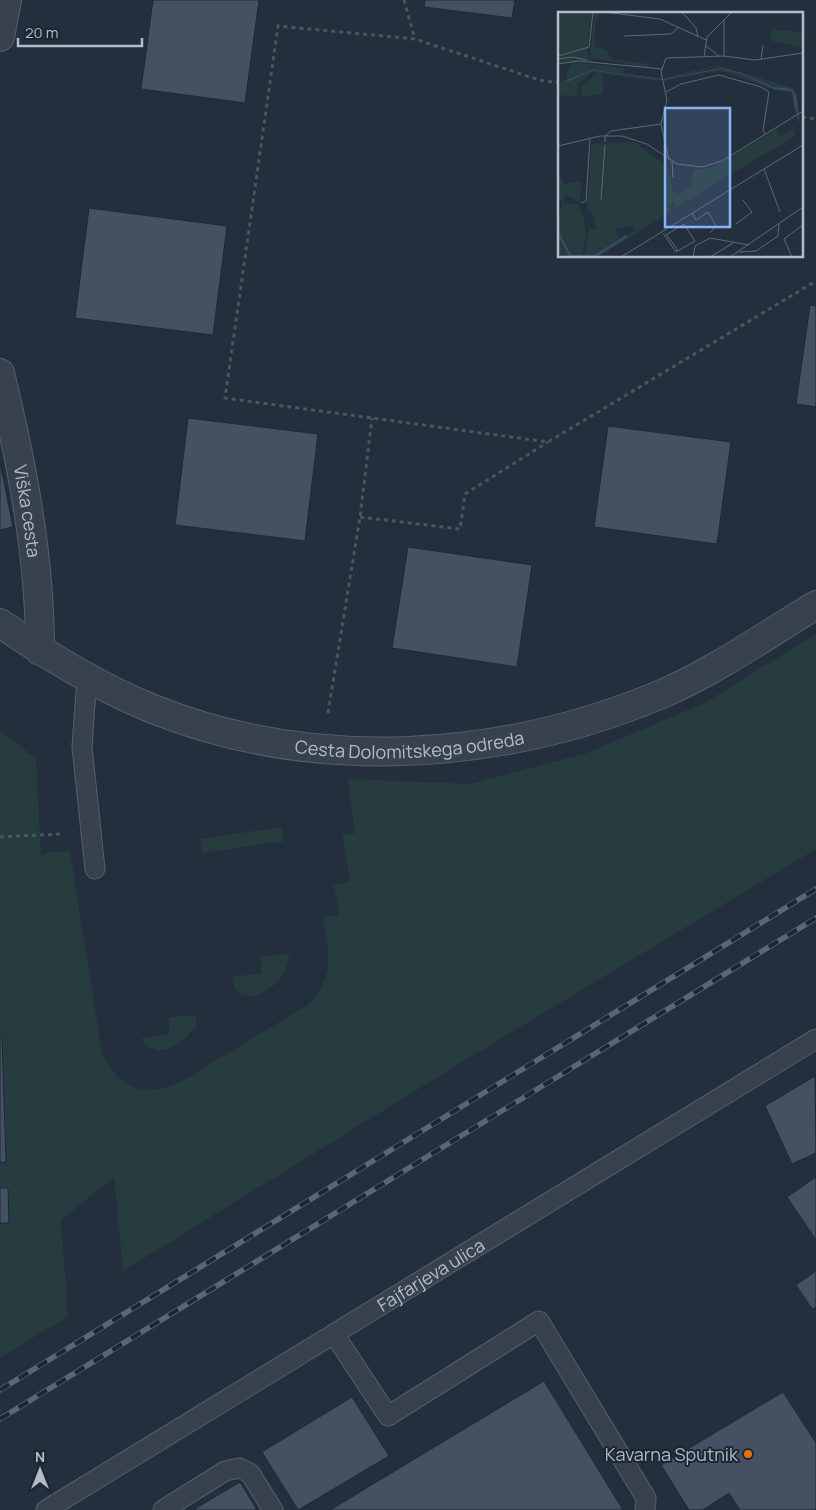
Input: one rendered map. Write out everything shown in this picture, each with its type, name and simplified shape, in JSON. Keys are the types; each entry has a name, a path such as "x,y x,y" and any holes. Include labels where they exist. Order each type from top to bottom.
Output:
{"street":[{"path":"0,37 7,0"},
{"name":"Viška cesta","path":"0,373 17,447 32,527 40,610 40,651"},
{"name":"Cesta Dolomitskega odreda","path":"0,623 40,651 123,696 188,722 246,736 321,748 394,752 507,740 630,706 690,681 816,605"}],"lane":[{"path":"87,677 82,747 95,869"},
{"name":"Fajfarjeva ulica","path":"46,1510 816,1039"},
{"path":"334,1334 388,1416 539,1320 646,1498 645,1510"},
{"path":"163,1510 225,1471 239,1468 250,1473 272,1510"}],"path":[{"path":"404,0 415,39"},
{"path":"548,442 225,398 278,26 415,39 539,80 558,83"},
{"path":"360,517 460,529 465,494 548,442 816,282"},
{"path":"321,748 360,517 372,418"},
{"path":"0,837 91,833"}],"green space":[{"path":"816,634 816,849 457,1065 123,1271 114,1177 61,1220 68,1316 0,1358 0,730 36,759 41,856 45,853 70,851 102,1053 108,1065 123,1081 142,1089 164,1088 177,1084 308,1005 323,984 327,974 328,954 323,917 339,915 334,885 350,882 342,835 355,833 348,779 470,784 584,754 705,703"},
{"path":"282,827 284,841 202,853 200,839"},
{"path":"289,954 287,966 281,978 272,987 262,993 251,996 242,995 235,989 232,977 261,973 260,956"},
{"path":"196,1015 196,1026 184,1039 170,1048 155,1050 141,1039 169,1034 169,1017"}],"building":[{"path":"153,0 259,0 245,103 141,89"},
{"path":"425,0 515,0 512,18 424,7"},
{"path":"89,208 227,226 213,335 75,318"},
{"path":"810,305 816,306 816,407 796,404"},
{"path":"188,418 318,434 305,541 175,525"},
{"path":"608,426 731,442 717,544 594,527"},
{"path":"0,462 13,527 0,530"},
{"path":"408,547 532,565 517,667 392,648"},
{"path":"0,1037 2,1037 6,1162 0,1163"},
{"path":"815,1076 816,1153 792,1164 765,1106"},
{"path":"816,1177 816,1240 787,1197"},
{"path":"0,1188 8,1188 9,1223 0,1223"},
{"path":"816,1271 816,1307 812,1309 796,1285"},
{"path":"544,1381 623,1510 330,1510"},
{"name":"Kavarna Sputnik","path":"783,1392 816,1443 816,1510 740,1510 729,1493 703,1510 689,1510 661,1465"},
{"path":"352,1397 389,1456 298,1510 262,1452"},
{"path":"240,1482 257,1510 193,1510"}],"railway":[{"path":"0,1390 816,889"},
{"path":"0,1419 816,918"}],"place":[{"name":"Kavarna Sputnik","path":"748,1454"}]}
